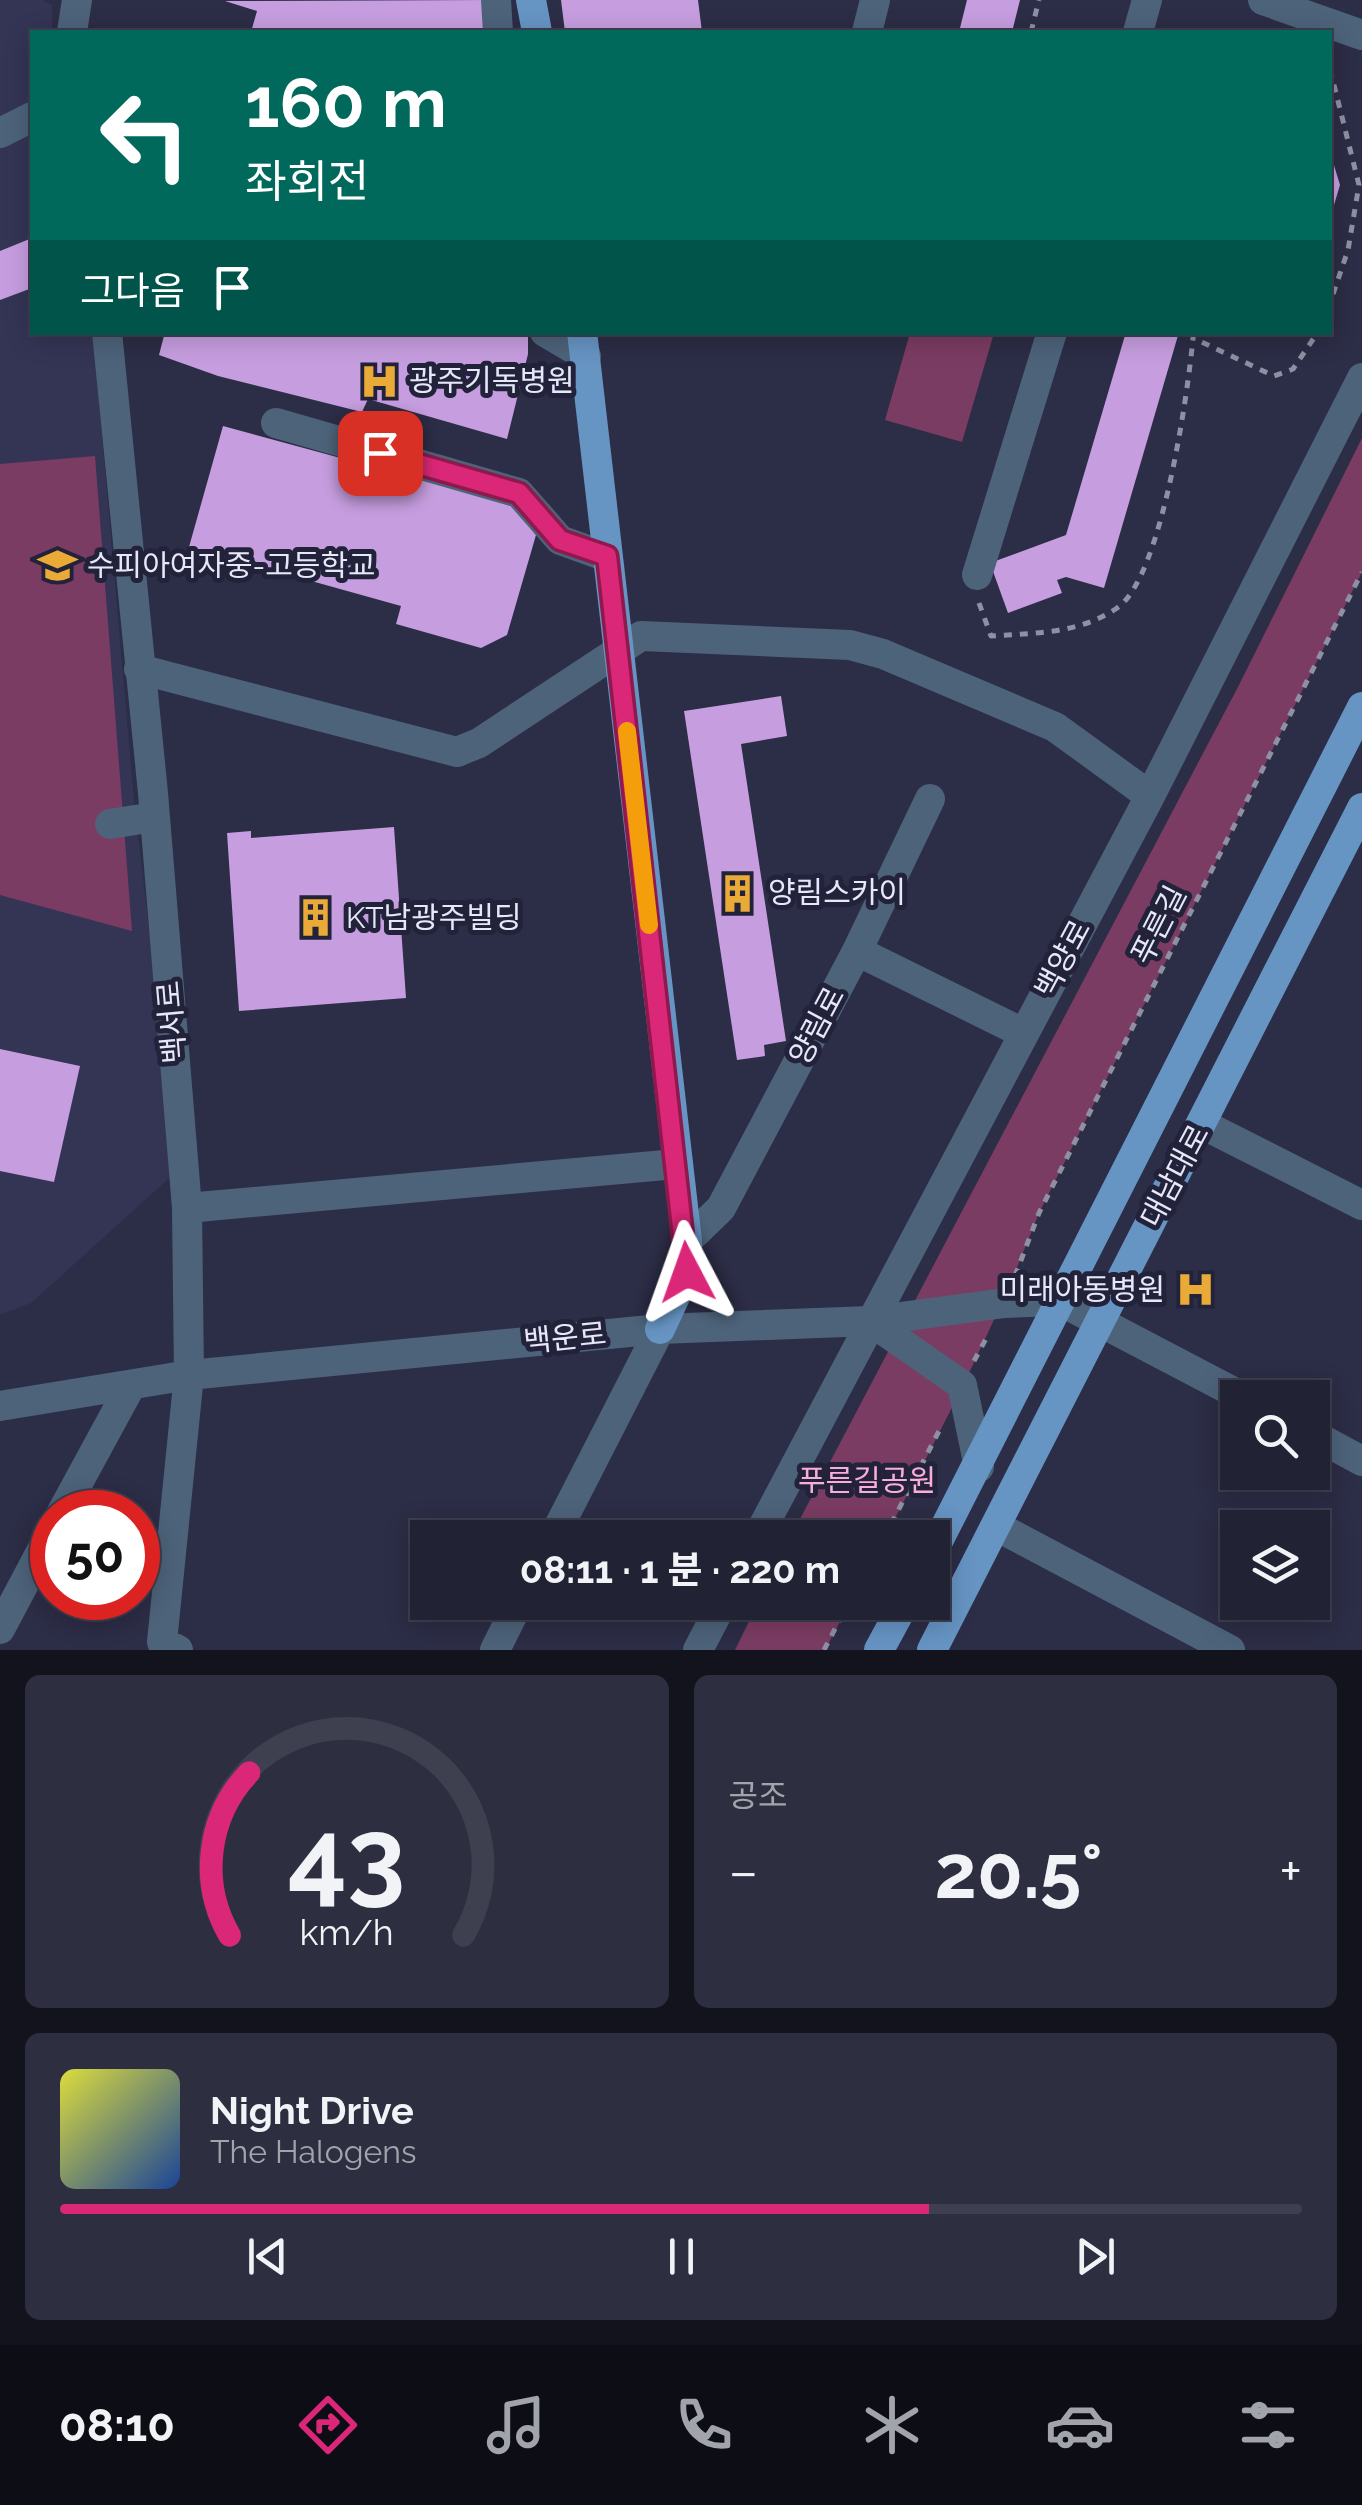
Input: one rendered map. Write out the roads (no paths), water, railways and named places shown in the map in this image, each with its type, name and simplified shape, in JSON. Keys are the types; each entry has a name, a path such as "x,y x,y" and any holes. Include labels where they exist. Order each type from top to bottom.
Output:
{"main road":[{"path":"532,0 536,30"},
{"path":"584,344 687,1241 687,1272 660,1329"},
{"name":"대남대로","path":"950,1521 1362,708"},
{"name":"대남대로","path":"932,1650 1362,808"},
{"path":"880,1650 896,1620"}],"street":[{"path":"72,30 77,0"},
{"path":"496,0 498,30"},
{"path":"868,30 875,0"},
{"path":"1139,30 1147,0"},
{"path":"1263,0 1323,9 1362,35"},
{"path":"0,133 30,117"},
{"name":"백서로","path":"107,335 188,1208 189,1375"},
{"path":"555,335 584,344"},
{"path":"977,575 1051,335"},
{"name":"백양로","path":"766,1520 1150,796 1362,378"},
{"path":"276,423 519,493 560,540 607,556"},
{"path":"140,670 457,752 479,744 641,636 850,645 882,654 1055,727 1150,796"},
{"name":"양림로","path":"687,1241 721,1208 857,950 930,799"},
{"path":"110,824 154,818"},
{"path":"857,950 1023,1033"},
{"path":"1202,1124 1362,1205"},
{"path":"188,1208 676,1164"},
{"path":"1060,1301 1220,1385"},
{"name":"백운로","path":"0,1406 189,1375 660,1329 870,1321 1004,1303 1060,1301"},
{"path":"870,1321 962,1384 980,1468"},
{"path":"562,1520 660,1329"},
{"path":"178,1650 162,1642 189,1375"},
{"path":"74,1490 130,1386"},
{"path":"1330,1443 1362,1460"},
{"path":"998,1527 1217,1647"},
{"path":"0,1628 30,1571"},
{"path":"495,1650 510,1620"},
{"path":"698,1650 714,1620"}],"place":[{"name":"광주기독병원","path":"379,381"},
{"name":"수피아여자중-고등학교","path":"57,566"},
{"name":"양림스카이","path":"738,893"},
{"name":"KT남광주빌딩","path":"316,918"},
{"name":"미래아동병원","path":"1195,1290"}],"park label":[{"name":"푸른길공원","path":"867,1481"}]}
